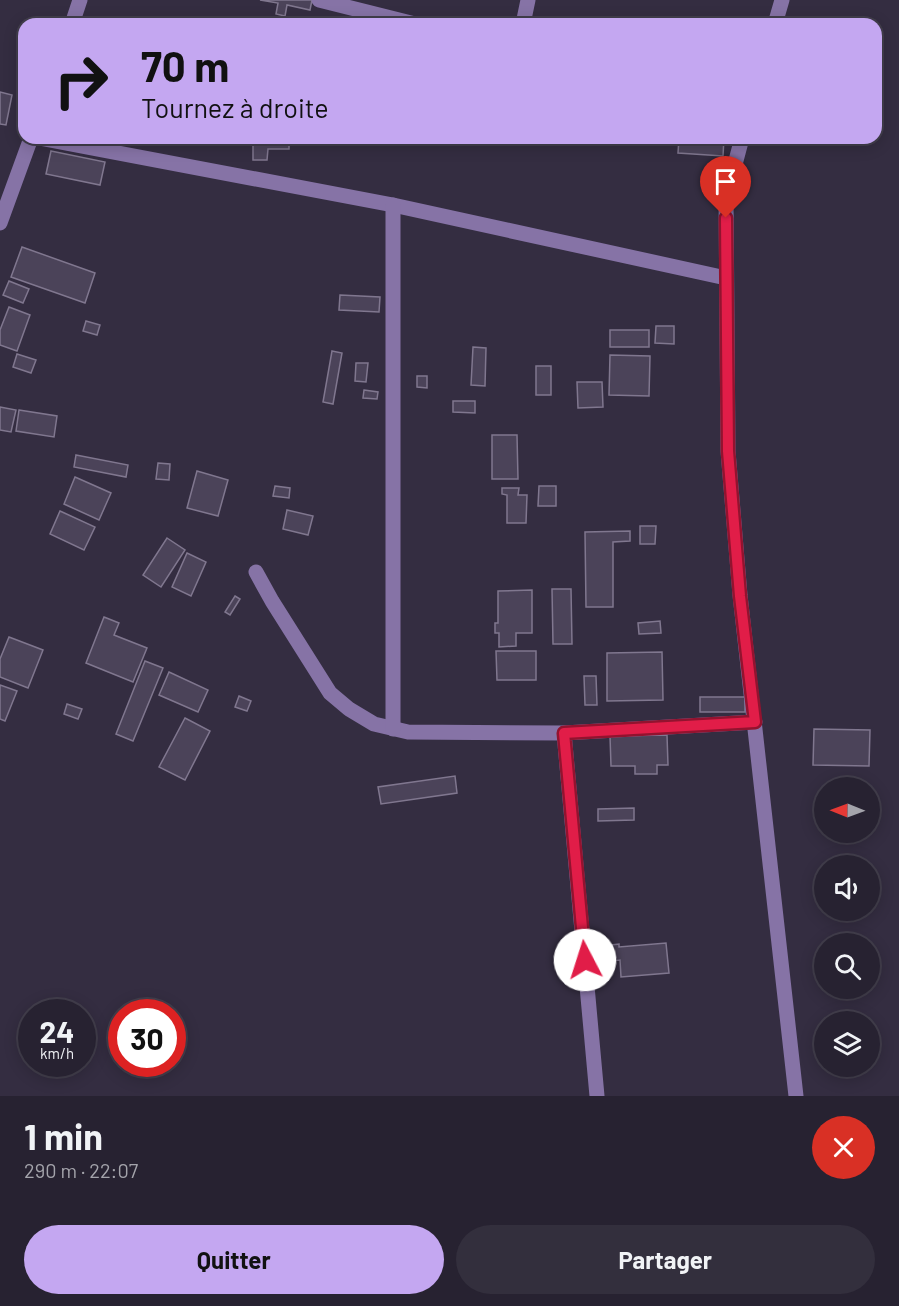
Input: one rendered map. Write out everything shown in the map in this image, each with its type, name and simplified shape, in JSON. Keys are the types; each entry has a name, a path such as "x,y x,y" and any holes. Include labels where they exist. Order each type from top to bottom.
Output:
{"street":[{"path":"74,18 80,0"},
{"path":"319,0 391,18"},
{"path":"524,18 528,0"},
{"path":"777,18 782,0"},
{"path":"0,223 29,144"},
{"path":"71,144 393,205 726,278"},
{"path":"740,144 726,198 728,451 740,596 796,1096"},
{"path":"393,205 393,729"},
{"path":"256,572 330,693 349,709 374,724 408,732 564,733 755,722"},
{"path":"564,733 597,1096"}],"building":[{"path":"260,0 312,0 310,10 287,5 285,16 276,14 278,3"},
{"path":"0,92 12,95 6,125 0,124"},
{"path":"253,144 289,144 289,149 268,149 267,160 253,160"},
{"path":"679,144 724,144 723,156 678,153"},
{"path":"51,151 105,162 100,185 46,174"},
{"path":"22,247 95,273 85,303 11,277"},
{"path":"9,281 29,289 23,303 3,295"},
{"path":"340,295 380,297 379,312 339,310"},
{"path":"9,307 30,315 17,351 0,345 0,330"},
{"path":"86,321 100,325 97,335 83,331"},
{"path":"656,326 674,326 674,344 655,343"},
{"path":"610,330 649,330 649,347 610,347"},
{"path":"473,347 486,348 485,386 471,385"},
{"path":"332,351 342,353 333,404 323,402"},
{"path":"17,354 36,360 31,373 13,367"},
{"path":"610,355 650,356 649,396 609,395"},
{"path":"356,363 368,363 366,382 355,381"},
{"path":"536,366 551,366 551,395 536,395"},
{"path":"417,376 427,376 427,388 417,387"},
{"path":"577,382 602,382 603,407 578,408"},
{"path":"364,390 378,392 377,399 363,398"},
{"path":"453,401 475,401 475,413 453,412"},
{"path":"0,407 16,410 11,432 0,430"},
{"path":"19,410 57,416 54,437 16,431"},
{"path":"492,435 517,435 518,479 492,479"},
{"path":"76,455 128,465 126,477 74,467"},
{"path":"158,463 170,464 169,480 156,479"},
{"path":"197,471 228,480 218,516 187,508"},
{"path":"75,477 111,493 99,520 64,504"},
{"path":"275,486 290,488 289,498 273,496"},
{"path":"539,486 556,486 556,506 538,506"},
{"path":"502,488 519,488 518,495 527,495 526,523 507,523 507,495 502,494"},
{"path":"287,510 313,516 308,535 283,529"},
{"path":"60,511 95,527 84,550 50,534"},
{"path":"640,526 656,526 655,544 640,544"},
{"path":"630,531 630,541 613,542 613,607 586,607 585,532"},
{"path":"167,538 185,550 161,587 143,575"},
{"path":"187,553 206,562 191,596 172,587"},
{"path":"552,589 571,589 572,644 553,644"},
{"path":"532,590 532,633 516,633 516,646 499,647 499,633 495,633 495,623 498,623 498,591"},
{"path":"235,596 240,599 230,615 225,612"},
{"path":"104,617 119,623 114,635 147,648 133,682 86,663"},
{"path":"660,621 661,633 639,634 638,623"},
{"path":"9,637 43,650 28,688 0,677 0,659"},
{"path":"496,651 536,651 536,680 497,680"},
{"path":"662,652 663,700 607,701 607,653"},
{"path":"145,661 163,668 133,741 116,734"},
{"path":"169,672 208,690 198,712 159,695"},
{"path":"584,676 596,676 597,705 585,705"},
{"path":"0,685 17,691 5,721 0,719"},
{"path":"239,696 251,701 247,711 235,707"},
{"path":"700,697 745,697 745,712 700,712"},
{"path":"67,704 82,709 78,719 64,714"},
{"path":"185,718 210,731 185,780 159,767"},
{"path":"814,729 870,730 869,766 813,765"},
{"path":"667,735 668,765 657,765 657,774 635,774 635,766 611,766 610,736"},
{"path":"455,776 457,793 381,804 378,787"},
{"path":"634,808 634,820 598,821 598,809"},
{"path":"666,943 669,973 621,977 620,960 612,961 611,945 619,944 619,947"}],"route":[{"path":"585,960 564,733 755,722 740,596 728,451 726,218"}]}
